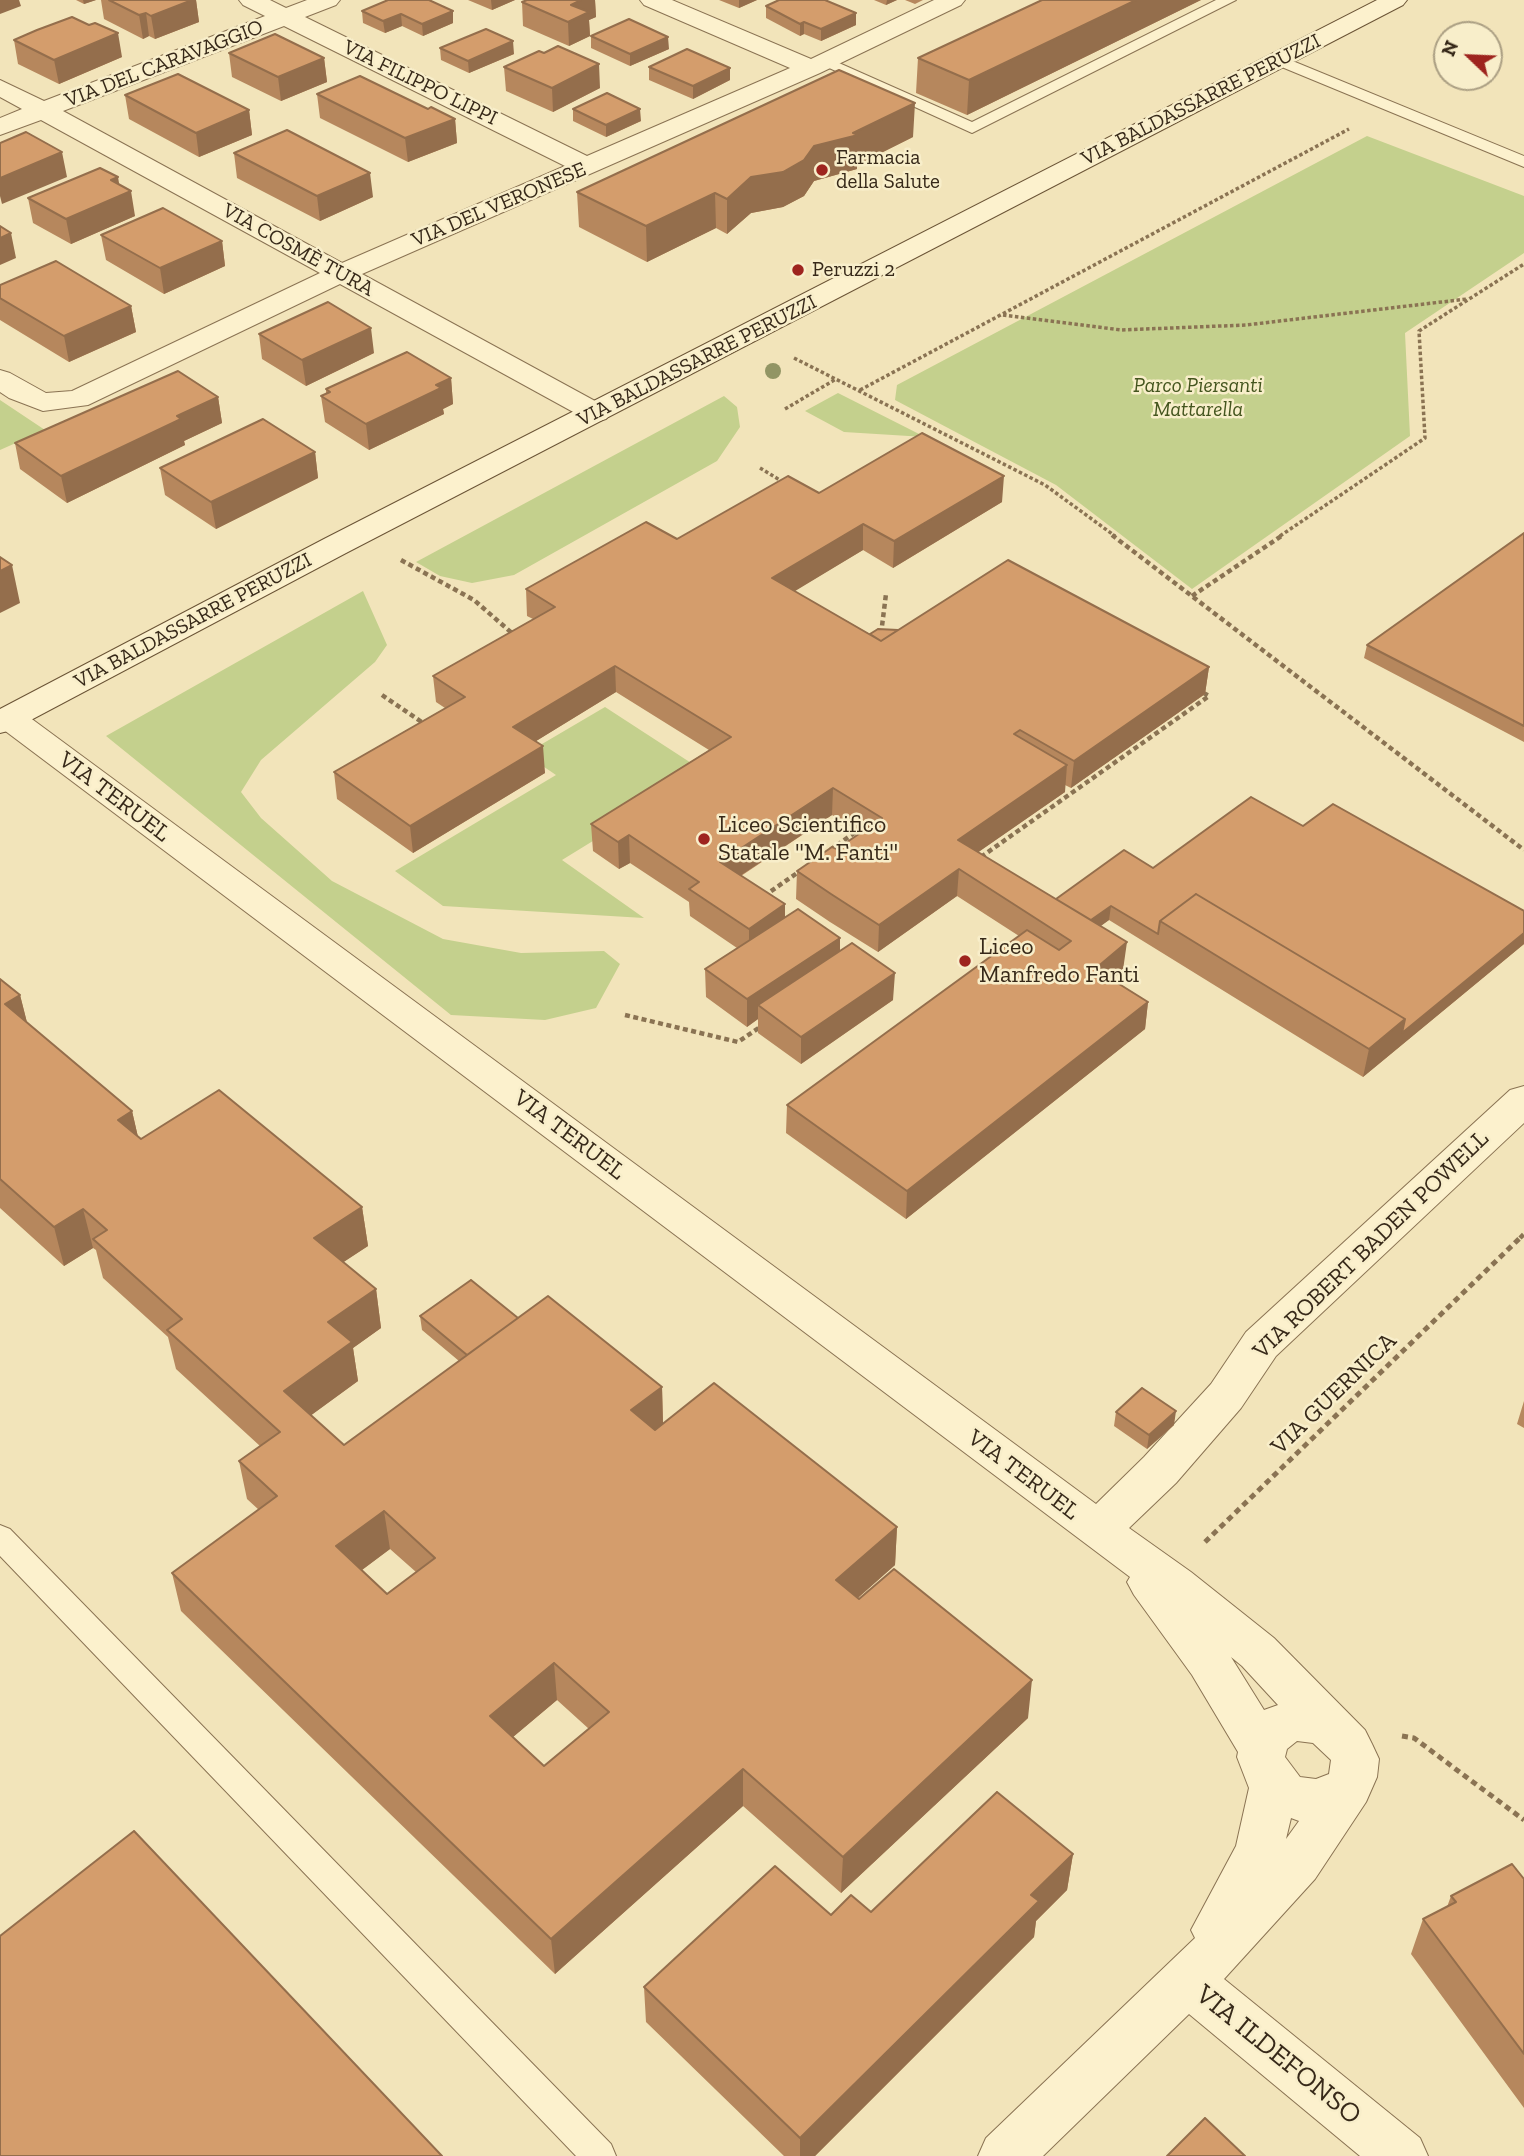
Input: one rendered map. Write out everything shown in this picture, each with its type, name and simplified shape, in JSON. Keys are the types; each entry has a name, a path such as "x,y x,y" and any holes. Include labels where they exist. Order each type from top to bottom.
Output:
{"street":[{"name":"VIA FILIPPO LIPPI","path":"251,0 588,167"},
{"name":"VIA DEL CARAVAGGIO","path":"0,127 328,0"},
{"path":"652,0 817,65"},
{"name":"VIA DEL VERONESE","path":"0,379 19,392 43,402 78,399 342,273 817,65 953,0"},
{"name":"VIA BALDASSARRE PERUZZI","path":"5,721 335,546 1395,0"},
{"name":"VIA COSMÈ TURA","path":"0,87 596,413"},
{"name":"VIA TERUEL","path":"5,721 1175,1585 1258,1652 1330,1728"},
{"name":"VIA ROBERT BADEN POWELL","path":"1113,1541 1160,1470 1226,1396 1261,1344 1524,1100"},
{"path":"1113,1541 1208,1661 1268,1767 1292,1797 1316,1801 1336,1796 1349,1787"},
{"path":"1004,2156 1188,1981 1297,1863 1349,1787 1353,1777 1355,1759 1345,1740 1330,1728 1305,1720 1284,1723 1271,1732 1259,1851 1188,1981"},
{"name":"VIA ILDEFONSO","path":"1188,1981 1401,2156"}],"lane":[{"path":"817,65 867,81 972,128 1228,0"},
{"path":"1278,60 1524,162"},
{"path":"0,1537 600,2156"}],"path":[{"path":"860,390 1356,125"},
{"path":"1192,596 1424,438 1419,331 1524,264"},
{"path":"1002,314 1121,330 1246,325 1469,299"},
{"path":"786,354 1045,485 1524,850"},
{"path":"785,409 837,379"},
{"path":"760,468 784,483"},
{"path":"399,559 474,600 521,640"},
{"path":"882,640 886,594"},
{"path":"979,858 1209,696 1199,690"},
{"path":"382,695 433,730"},
{"path":"826,853 857,831"},
{"path":"774,904 764,896 805,867"},
{"path":"625,1015 738,1042 771,1020"},
{"name":"VIA GUERNICA","path":"1175,1585 1212,1534 1524,1234"},
{"path":"1330,1728 1414,1738 1524,1820"}],"green space":[{"name":"Parco Piersanti Mattarella","path":"1367,136 1524,196 1524,253 1405,333 1410,436 1192,589 1056,485 895,400 897,385"},
{"path":"838,393 925,437 844,432 805,411"},
{"path":"724,396 737,407 740,427 717,461 514,575 472,583 440,576 416,562"},
{"path":"0,400 45,430 0,450"},
{"path":"363,591 387,645 375,662 261,760 241,792 261,818 332,881 443,939 521,953 604,951 620,964 596,1008 545,1020 451,1015 106,736"},
{"path":"605,707 705,772 562,860 644,918 443,906 395,871 556,775 525,754"}],"building":[{"path":"109,0 192,0 151,16 146,13 139,15"},
{"path":"388,0 429,0 453,11 422,24 401,14 383,21 362,11"},
{"path":"581,0 571,5 589,12 568,22 522,2"},
{"path":"779,0 825,0 856,13 821,29 804,22 800,24 766,6"},
{"path":"1042,0 1136,0 969,80 918,58"},
{"path":"72,17 118,33 54,60 14,40 37,30"},
{"path":"629,19 668,37 630,54 591,36"},
{"path":"486,29 513,41 468,61 440,48"},
{"path":"275,34 324,58 278,77 229,53"},
{"path":"558,46 599,64 552,88 504,67 539,51 544,53"},
{"path":"687,49 730,68 693,86 649,67"},
{"path":"839,70 915,103 853,133 858,135 814,146 804,160 783,172 751,177 727,199 715,193 646,226 577,192"},
{"path":"178,74 249,110 196,133 125,95"},
{"path":"360,76 455,119 405,138 317,94"},
{"path":"607,93 640,109 606,125 573,109"},
{"path":"287,130 370,173 317,196 234,153"},
{"path":"26,132 62,152 0,178 0,143"},
{"path":"100,168 118,177 111,180 131,191 66,219 28,198"},
{"path":"163,208 222,241 160,268 101,235"},
{"path":"0,226 11,233 0,238"},
{"path":"56,261 131,306 64,336 0,298 0,285"},
{"path":"328,302 371,328 302,360 259,334"},
{"path":"407,352 451,378 436,385 441,388 366,424 321,396 330,392 326,389"},
{"path":"178,371 218,397 177,416 181,419 61,476 15,443"},
{"path":"263,419 315,452 211,502 160,468"},
{"name":"Liceo Scientifico Statale \"M. Fanti\"","path":"922,433 1004,476 894,541 863,524 772,578 881,641 1008,560 1209,667 1074,761 1020,730 1014,734 1067,765 958,840 1127,942 1095,969 1148,1002 907,1191 787,1105 1027,930 1059,950 1071,941 959,869 879,925 797,871 832,847 837,849 882,818 833,788 720,862 785,904 749,929 689,889 699,882 629,835 618,842 591,824 731,737 615,666 513,727 543,746 410,826 334,772 465,697 433,676 555,607 526,589 646,522 677,539 788,476 819,493"},
{"path":"1524,533 1524,726 1367,645"},
{"path":"0,557 12,565 0,571"},
{"path":"878,629 898,630 881,641 870,634"},
{"path":"1251,797 1303,826 1333,804 1524,911 1524,933 1402,1033 1405,1019 1196,894 1160,921 1158,934 1111,906 1091,920 1056,899 1124,850 1153,868"},
{"path":"1196,894 1405,1019 1369,1049 1160,921"},
{"path":"798,909 840,938 747,999 705,969"},
{"path":"852,943 895,973 801,1037 758,1005"},
{"path":"0,979 20,995 5,1004 132,1111 118,1120 141,1139 219,1090 362,1207 314,1238 376,1289 328,1322 352,1342 284,1391 344,1445 548,1296 662,1387 631,1410 655,1430 714,1383 897,1527 836,1580 859,1599 894,1569 1032,1680 843,1857 743,1769 551,1939 172,1573 277,1496 239,1461 280,1432 167,1330 182,1319 93,1239 107,1230 83,1209 54,1227 0,1179","holes":["384,1511 435,1558 387,1594 336,1546","554,1663 609,1712 544,1766 490,1716"]},
{"path":"471,1280 518,1318 467,1355 420,1316"},
{"path":"1142,1388 1176,1411 1149,1435 1116,1412"},
{"path":"997,1792 1073,1854 1031,1895 1039,1901 800,2138 644,1987 775,1866 831,1915 851,1895 871,1912"},
{"path":"134,1831 442,2156 0,2156 0,1936"},
{"path":"1512,1864 1524,1879 1524,2054 1423,1919 1456,1902 1451,1896"},
{"path":"1205,2118 1245,2156 1167,2156"}],"place":[{"name":"Farmacia della Salute","path":"822,170"},
{"name":"Peruzzi 2","path":"798,270"},
{"name":"Liceo Scientifico Statale \"M. Fanti\"","path":"704,839"},
{"name":"Liceo Manfredo Fanti","path":"965,961"}]}
